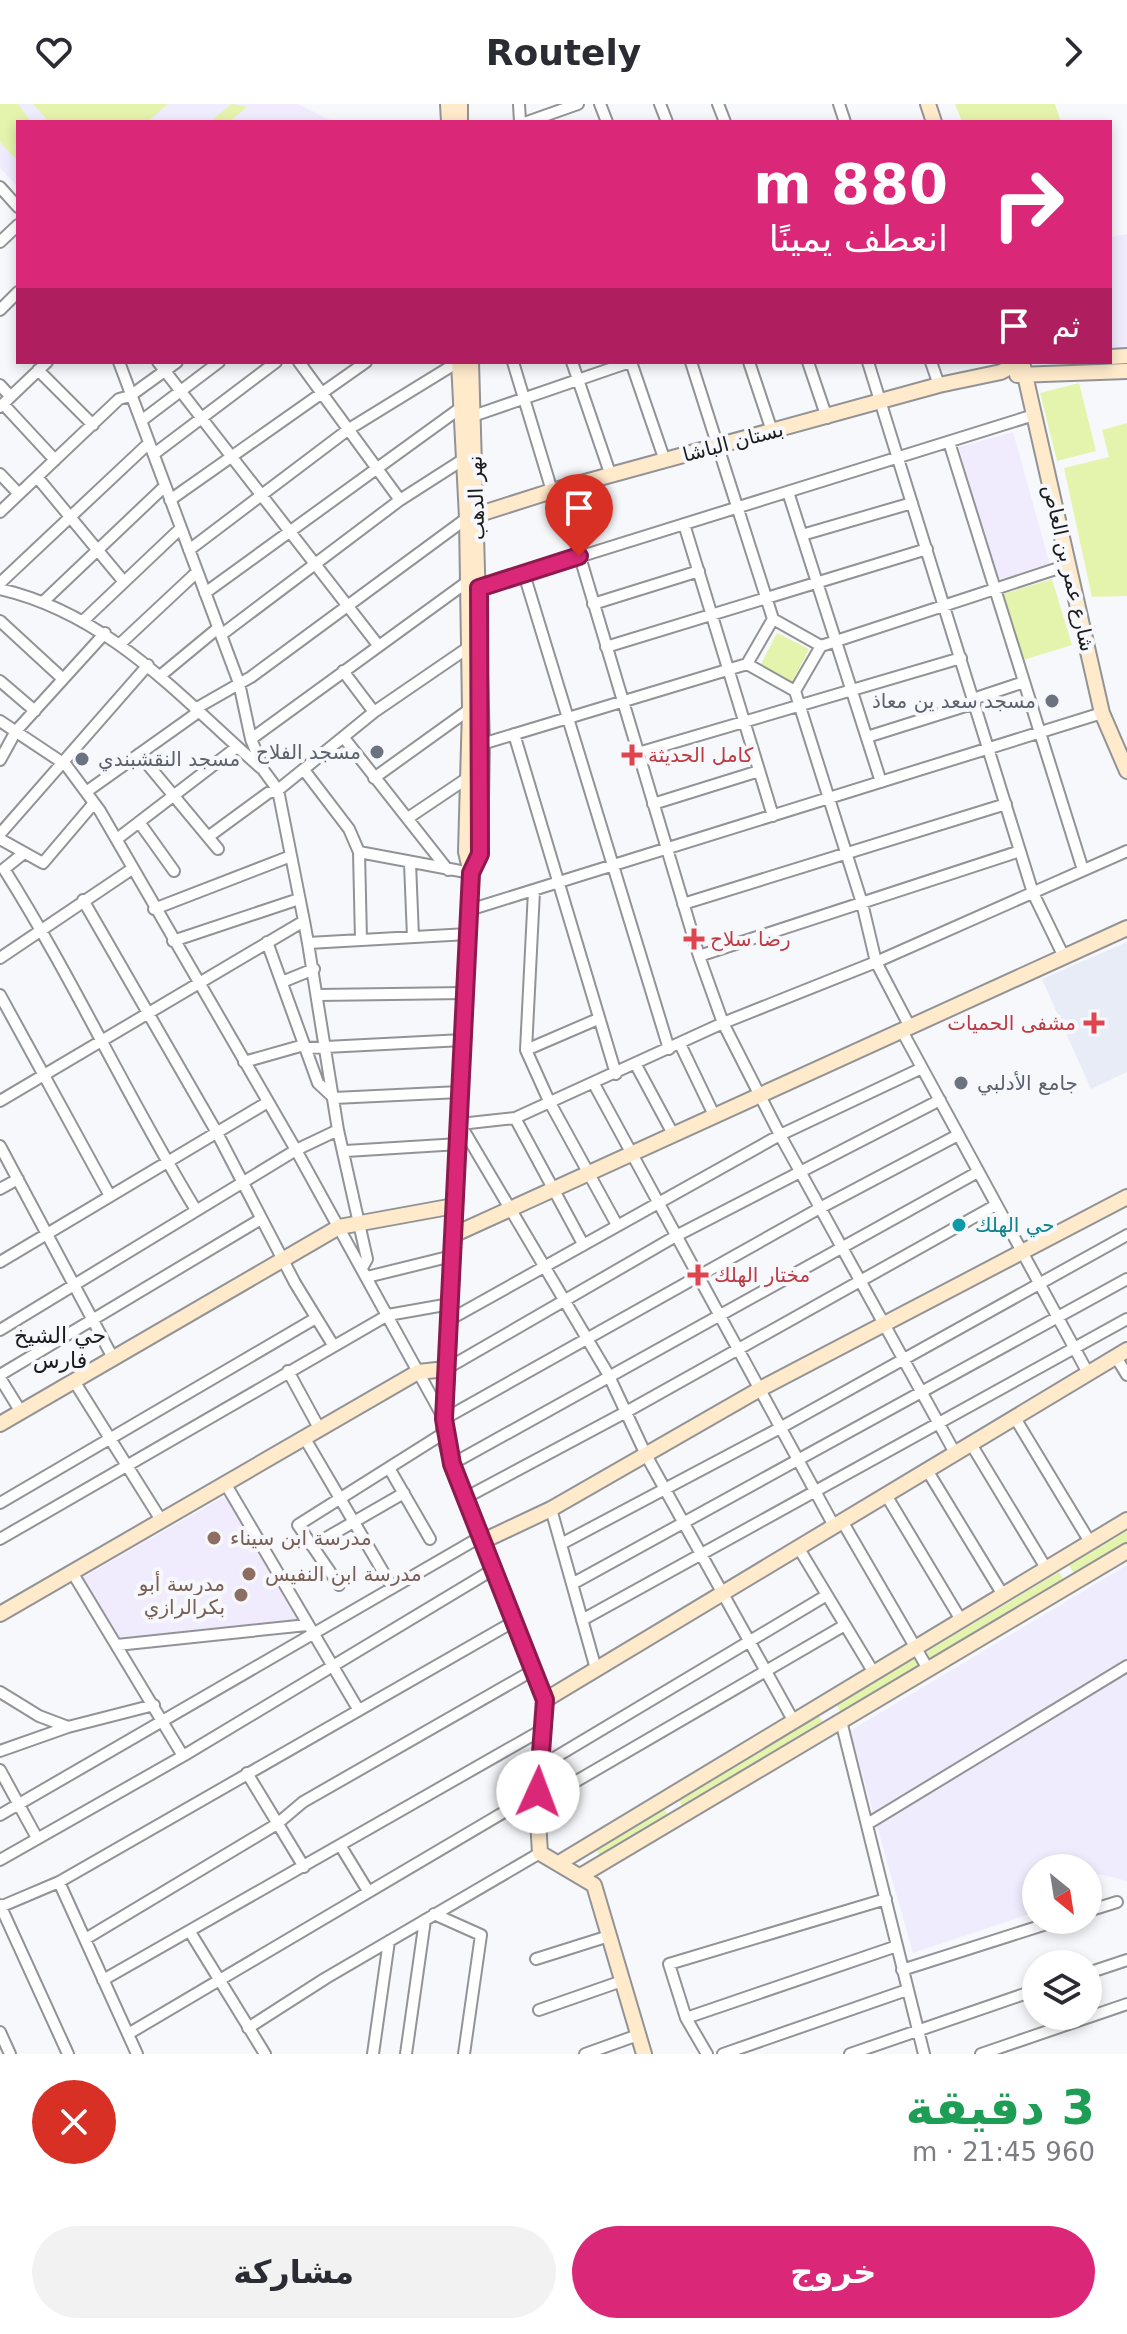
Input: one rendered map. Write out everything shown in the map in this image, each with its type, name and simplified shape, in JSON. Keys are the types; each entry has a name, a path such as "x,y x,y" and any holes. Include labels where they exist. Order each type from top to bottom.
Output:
{"street":[{"path":"545,119 578,104"},
{"path":"0,187 16,205"},
{"path":"0,242 16,227"},
{"path":"0,310 16,294"},
{"path":"4,402 45,364"},
{"path":"120,364 239,683 251,739 264,771"},
{"path":"141,421 217,364"},
{"path":"273,364 201,419 151,448 70,517 0,586 44,601 84,620 120,644 148,665 264,771 278,790 314,969 338,1130 346,1151 367,1259 364,1272"},
{"path":"300,364 400,500"},
{"path":"170,500 363,364"},
{"path":"189,550 349,429 455,364"},
{"name":"نهر الدهب","path":"458,364 459,409 472,516"},
{"name":"نهر الدهب","path":"471,364 473,585 482,744 480,854 471,873"},
{"path":"514,364 579,556 699,956 723,1023 780,1135 955,1453"},
{"path":"573,364 611,476"},
{"path":"473,416 624,364"},
{"path":"631,364 665,461"},
{"path":"692,364 773,619 821,646"},
{"path":"750,364 772,431"},
{"path":"809,364 827,418"},
{"path":"869,364 1033,893 1064,957"},
{"path":"932,364 939,385"},
{"path":"0,512 119,399 130,396 162,366 378,645"},
{"name":"بستان الباشا","path":"472,516 939,385 1022,367 1127,371"},
{"name":"شارع عمر بن العاص","path":"1022,367 1102,713 1127,771"},
{"path":"38,370 93,425"},
{"path":"0,385 4,402 55,460"},
{"path":"205,593 459,409"},
{"path":"251,739 378,645 473,585 524,574 1034,415"},
{"path":"949,442 1083,870"},
{"path":"160,676 316,565 400,500 464,459"},
{"path":"0,474 19,494"},
{"path":"37,477 124,582"},
{"path":"44,601 165,486"},
{"path":"788,492 881,782"},
{"path":"802,535 912,503"},
{"path":"86,792 472,516"},
{"path":"684,524 773,816"},
{"path":"84,620 181,528"},
{"path":"606,647 927,549"},
{"path":"1068,565 821,646 795,691 862,903 876,962 922,1068 1088,1373"},
{"path":"593,604 699,571"},
{"path":"120,644 197,572"},
{"path":"524,574 669,1049"},
{"name":"نهر الدهب","path":"473,585 466,852 471,873 444,1426 452,1464 545,1700"},
{"path":"482,744 747,664 773,619"},
{"path":"0,621 63,679"},
{"path":"0,760 16,731 105,633"},
{"path":"208,837 278,790 374,712 469,647"},
{"path":"638,753 961,658"},
{"path":"747,664 795,691"},
{"path":"94,803 43,863 0,836 148,665"},
{"path":"343,671 374,712"},
{"path":"0,681 35,711"},
{"path":"867,737 1024,682"},
{"path":"374,778 470,709"},
{"path":"469,910 1102,713"},
{"path":"0,721 63,763 117,839 154,909 339,1227 444,1426"},
{"path":"514,734 616,1074"},
{"path":"344,738 448,870"},
{"path":"117,839 237,747"},
{"path":"139,754 218,849"},
{"path":"304,770 349,829 359,852 361,940"},
{"path":"653,804 759,771"},
{"path":"408,818 469,777"},
{"path":"683,904 1006,804"},
{"path":"139,822 174,871"},
{"path":"699,956 1020,851"},
{"path":"793,1720 720,1594 684,1520 646,1455 608,1374 460,1124 515,1118 723,1023 876,962 1127,851"},
{"path":"359,852 471,873"},
{"path":"24,853 2,871 43,931 100,1042 196,1210"},
{"path":"154,909 291,856"},
{"path":"410,863 413,937"},
{"path":"0,958 132,869"},
{"path":"534,891 526,1050 549,1101 617,1225"},
{"path":"173,941 299,899"},
{"path":"83,900 216,1131 283,1260 333,1345"},
{"path":"0,1101 304,921"},
{"path":"453,1235 1127,928"},
{"path":"308,943 468,934"},
{"path":"267,942 318,1083 334,1098 460,1092"},
{"path":"282,982 314,969"},
{"path":"318,995 465,993"},
{"path":"0,995 110,1196"},
{"path":"526,1050 598,1019"},
{"path":"244,1062 305,1046 463,1040"},
{"path":"680,1044 714,1115"},
{"path":"636,1065 673,1134"},
{"path":"449,1320 780,1135 922,1068"},
{"path":"594,1084 814,1492 838,1524 928,1669"},
{"path":"0,1613 418,1372 446,1369 676,1236 940,1100"},
{"path":"2,1257 49,1235 268,1102"},
{"path":"515,1118 583,1244"},
{"path":"0,1330 296,1150 338,1130"},
{"path":"339,1585 298,1525 389,1468 444,1426 587,1339 697,1275 958,1135"},
{"path":"346,1151 459,1144"},
{"path":"0,1146 113,1358"},
{"path":"452,1464 840,1245 978,1172"},
{"path":"0,1189 18,1179"},
{"path":"0,1815 164,1722 310,1628 482,1539 551,1509 760,1389 1127,1197"},
{"path":"465,1498 626,1412 996,1205"},
{"path":"0,1424 339,1227 454,1206"},
{"path":"21,1412 0,1376 261,1219"},
{"path":"561,1544 780,1428 1127,1235"},
{"path":"364,1272 452,1256"},
{"path":"572,1584 920,1390 1127,1279"},
{"path":"0,1539 388,1315 450,1304"},
{"path":"0,1503 316,1318"},
{"path":"582,1620 700,1552 1127,1319"},
{"path":"540,1853 540,1731 545,1700 1122,1354 1127,1375"},
{"path":"288,1371 319,1428"},
{"path":"74,1381 161,1520"},
{"path":"1015,1418 1090,1542"},
{"path":"304,1437 392,1587"},
{"path":"971,1444 1051,1566 1069,1585"},
{"path":"389,1468 430,1539"},
{"path":"927,1470 1003,1595"},
{"path":"225,1483 358,1709"},
{"path":"312,1546 404,1493"},
{"path":"886,1495 961,1620"},
{"path":"551,1509 596,1669"},
{"path":"559,1863 1127,1520"},
{"path":"798,1547 874,1673"},
{"path":"582,1875 1127,1551"},
{"path":"0,1860 183,1756 494,1569"},
{"path":"72,1572 183,1756"},
{"path":"539,1767 827,1595"},
{"path":"68,2054 0,1906 59,1882 513,1622"},
{"path":"128,2034 220,1982 368,1891 845,1625"},
{"path":"117,1645 310,1628"},
{"path":"869,1823 1127,1666"},
{"path":"87,1938 277,1824 303,1802 532,1671"},
{"path":"0,1692 39,1716 68,1727"},
{"path":"822,1704 837,1723 869,1823 924,2054"},
{"path":"0,1751 68,1727 154,1705"},
{"path":"103,1980 540,1731"},
{"path":"0,1770 37,1838"},
{"path":"247,1773 304,1867"},
{"path":"664,1798 676,1819"},
{"path":"340,1845 368,1891"},
{"path":"540,1853 582,1875 594,1885 644,2054"},
{"path":"248,2028 540,1853"},
{"path":"59,1882 137,2054"},
{"path":"707,2054 686,2018 669,1964 886,1899"},
{"path":"1102,1907 1117,1902"},
{"path":"406,2054 430,1917"},
{"path":"430,1917 481,1935 464,2054"},
{"path":"190,1932 265,2054"},
{"path":"902,1970 1022,1932"},
{"path":"536,1959 609,1936"},
{"path":"373,2054 389,1941"},
{"path":"686,2018 897,1946"},
{"path":"1102,1968 1127,1960"},
{"path":"539,2010 622,1981"},
{"path":"723,2054 907,1990"},
{"path":"850,2054 1022,1995"},
{"path":"981,2054 1127,2004"},
{"path":"0,2032 10,2054"},
{"path":"585,2054 638,2035"}],"shaded area":[{"path":"0,104 250,104 231,120 16,120 16,185 0,168"},
{"path":"250,104 298,104 330,120 231,120"},
{"path":"1127,234 1127,349 1112,350 1112,237"},
{"path":"1013,432 1050,565 996,580 959,447"},
{"name":"مشفى الحميات","path":"1127,942 1127,1072 1091,1089 1042,979"},
{"path":"227,1495 297,1619 118,1639 82,1578"},
{"path":"1127,1565 1127,1881 1102,1875 1102,1854 1022,1854 1022,1917 913,1953 850,1731"}],"green space":[{"path":"0,104 18,104 30,120 16,120 16,159 0,142"},
{"path":"33,104 168,104 149,120 47,120"},
{"path":"232,104 247,107 231,120 212,120"},
{"path":"955,104 1055,104 1060,120 961,120"},
{"path":"1079,383 1096,451 1057,461 1040,393"},
{"path":"1127,423 1127,596 1092,597 1064,468 1109,457 1102,430"},
{"path":"1052,579 1072,645 1023,660 1003,594"},
{"path":"777,633 809,649 792,682 760,666"},
{"path":"1127,1531 1127,1543 1074,1574 1069,1565"},
{"path":"1059,1572 1064,1580 931,1660 926,1652"},
{"path":"916,1657 922,1667 841,1713 836,1704"},
{"path":"819,1716 824,1724 683,1808 678,1799"},
{"path":"663,1808 669,1816 600,1856 595,1848"}],"place":[{"name":"مسجد سعد ين معاذ","path":"1052,701"},
{"name":"مسجد الفلاح","path":"377,752"},
{"name":"كامل الحديثة","path":"632,755"},
{"name":"مسجد النقشبندي","path":"82,759"},
{"name":"رضا سلاح","path":"694,939"},
{"name":"مشفى الحميات","path":"1094,1023"},
{"name":"جامع الأدلبي","path":"961,1083"},
{"name":"حي الهلك","path":"959,1225"},
{"name":"مختار الهلك","path":"698,1275"},
{"name":"مدرسة ابن سيناء","path":"214,1538"},
{"name":"مدرسة ابن النفيس","path":"249,1574"},
{"name":"مدرسة أبو بكرالرازي","path":"241,1595"}],"district":[{"name":"حي الشيخ فارس","path":"60,1348"}],"route":[{"path":"538,1792 540,1731 545,1700 452,1464 444,1433 444,1419 471,873 480,854 482,744 479,588 579,556"}]}
